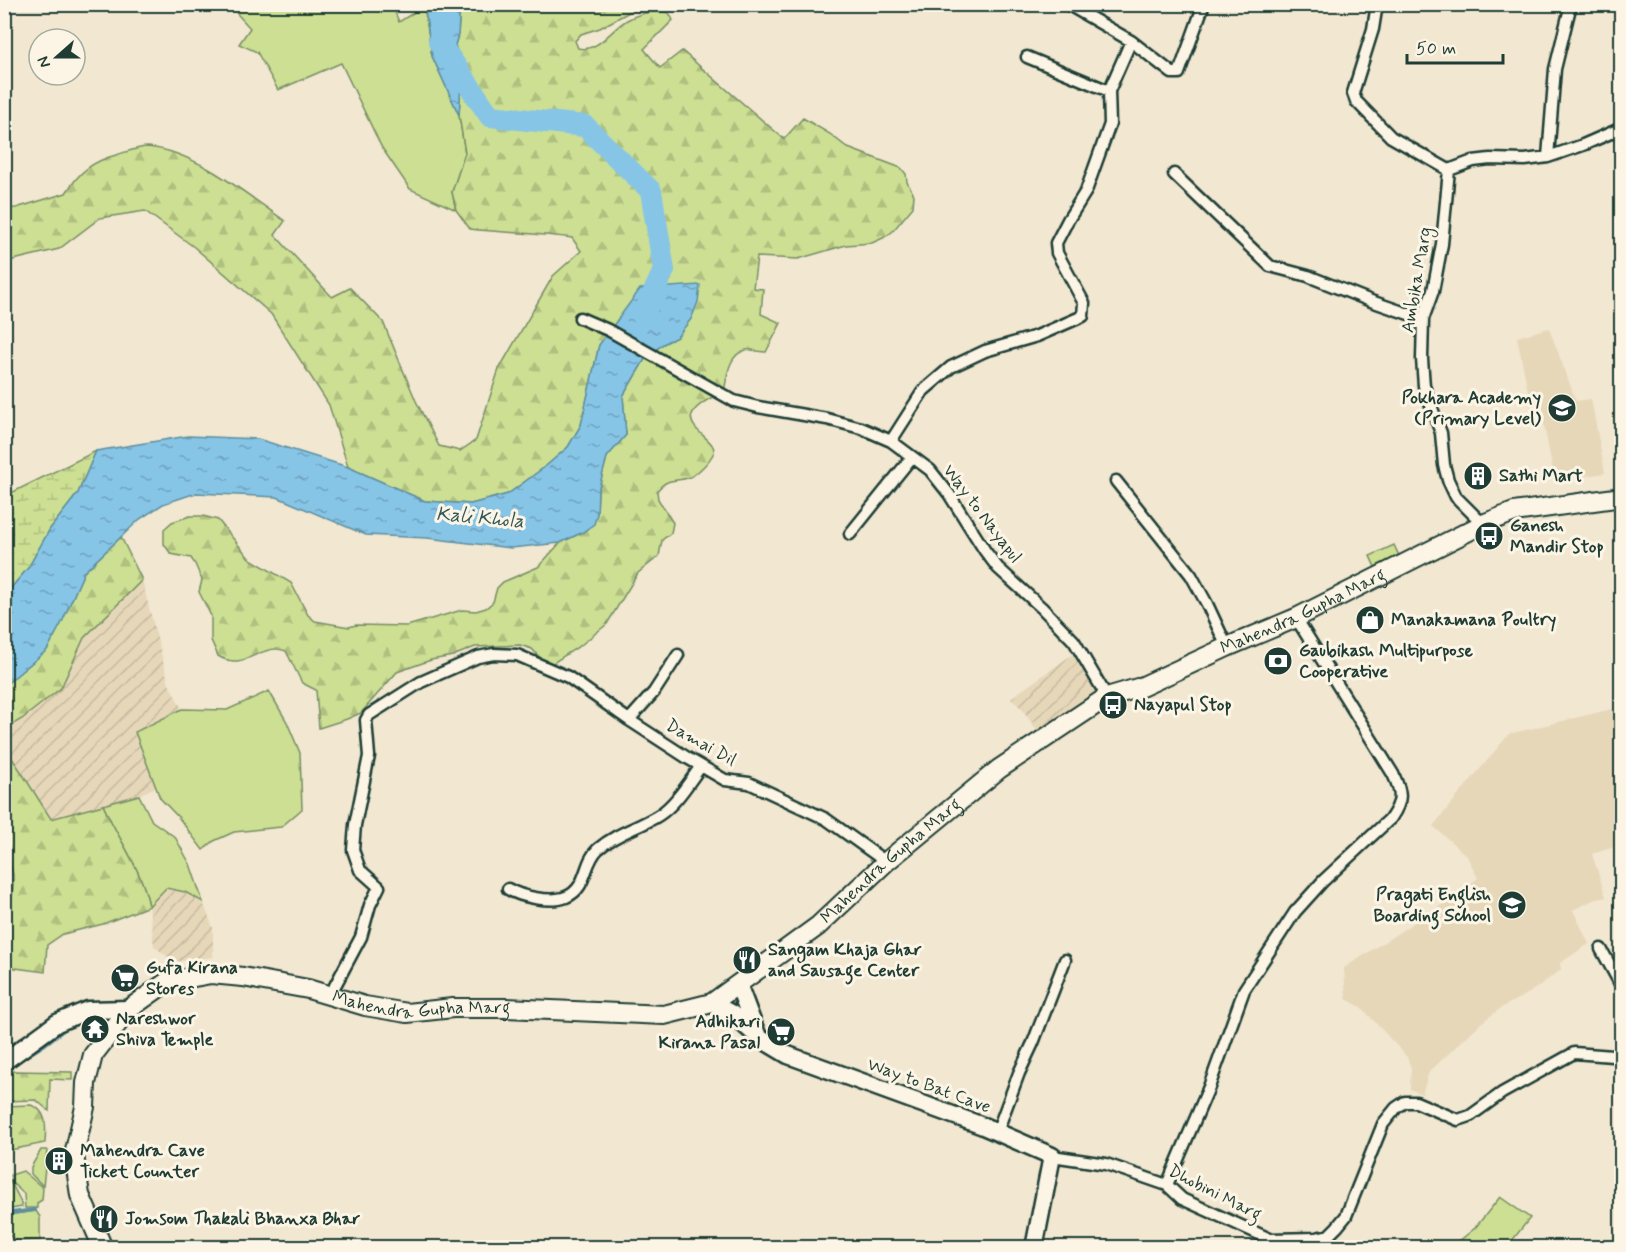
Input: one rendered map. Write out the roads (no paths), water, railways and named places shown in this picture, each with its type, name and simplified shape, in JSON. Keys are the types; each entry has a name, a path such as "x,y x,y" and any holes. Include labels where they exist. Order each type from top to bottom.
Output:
{"main road":[{"name":"Mahendra Gupha Marg","path":"103,1248 88,1217 81,1195 74,1155 85,1107 86,1083 93,1055 129,1009 167,982 211,974 270,981 365,1006 407,1013 453,1008 506,1008 664,1015 712,1003 818,926 886,862 999,769 1107,697 1141,687 1296,618 1483,524 1514,512 1622,496"},
{"path":"738,984 758,1036"},
{"name":"Way to Bat Cave","path":"712,1003 732,1014 758,1036 788,1055 997,1132 1052,1156"},
{"path":"4,1058 9,1058 57,1023 88,1010 129,1009"},
{"path":"1034,1248 1052,1156"}],"street":[{"path":"1067,4 1131,41 1172,73 1179,74 1204,4"},
{"path":"1377,4 1372,30 1353,93 1356,101 1391,137 1449,170 1490,159 1525,160 1548,157 1621,130"},
{"path":"1548,157 1555,69 1571,4"},
{"path":"891,441 923,391 951,367 985,351 1037,336 1083,315 1084,303 1056,253 1056,243 1086,191 1110,124 1109,90 1131,41"},
{"path":"1027,57 1109,90"},
{"name":"Ambika Marg","path":"1449,170 1442,244 1433,291 1423,319 1424,386 1441,432 1446,472 1456,497 1483,524"},
{"path":"1174,174 1270,266 1308,276 1423,319"},
{"name":"Way to Nayapul","path":"580,318 608,330 734,401 827,419 861,428 891,441 930,470 949,494 998,568 1074,641 1107,697"},
{"path":"850,534 912,457"},
{"path":"1116,481 1191,575 1227,647"},
{"path":"1167,1185 1209,1087 1244,990 1296,912 1323,880 1391,818 1399,806 1401,795 1393,774 1296,618"},
{"name":"Damai Dil","path":"330,995 361,937 370,905 379,887 360,870 353,850 369,756 365,724 369,715 421,682 478,657 494,654 517,655 568,677 629,720 725,780 748,783 826,819 886,862"},
{"path":"629,720 654,692 678,655"},
{"path":"508,890 518,896 554,900 574,892 583,882 591,859 597,851 621,832 662,813 701,766"},
{"path":"1601,950 1622,987"},
{"path":"997,1132 1065,960"},
{"name":"Dhobini Marg","path":"1052,1156 1106,1164 1167,1185 1182,1199 1270,1239 1316,1238 1329,1235 1337,1227 1349,1208 1383,1124 1396,1108 1405,1102 1427,1106 1458,1120 1470,1116 1502,1093 1574,1053 1613,1056 1622,1054"}],"water":[{"path":"424,4 460,5 455,45 462,67 459,115 432,56"},
{"path":"700,285 698,302 691,319 677,337 663,344 645,359 623,396 626,435 607,457 598,491 594,524 583,532 560,543 511,548 427,538 366,535 277,497 196,493 163,504 140,519 84,572 47,650 5,685 5,595 28,568 50,529 78,493 96,451 188,436 258,439 348,467 425,501 471,504 508,494 568,447 581,425 599,345 640,289"}],"waterway":[{"name":"Kali Khola","path":"447,4 439,42 490,116 585,126 651,191 664,270 643,316"},
{"path":"15,1063 66,1028"},
{"path":"4,1214 35,1210"}],"place":[{"name":"Pokhara Academy (Primary Level)","path":"1562,408"},
{"name":"Sathi Mart","path":"1478,476"},
{"name":"Ganesh Mandir Stop","path":"1489,536"},
{"name":"Manakamana Poultry","path":"1370,620"},
{"name":"Gaubikash Multipurpose Cooperative","path":"1278,661"},
{"name":"Nayapul Stop","path":"1113,705"},
{"name":"Pragati English Boarding School","path":"1512,905"},
{"name":"Sangam Khaja Ghar and Sausage Center","path":"747,960"},
{"name":"Gufa Kirana Stores","path":"125,978"},
{"name":"Nareshwor Shiva Temple","path":"95,1029"},
{"name":"Adhikari Kirana Pasal","path":"781,1032"},
{"name":"Mahendra Cave Ticket Counter","path":"59,1161"},
{"name":"Jomsom Thakali Bhanxa Bhar","path":"104,1219"}]}
